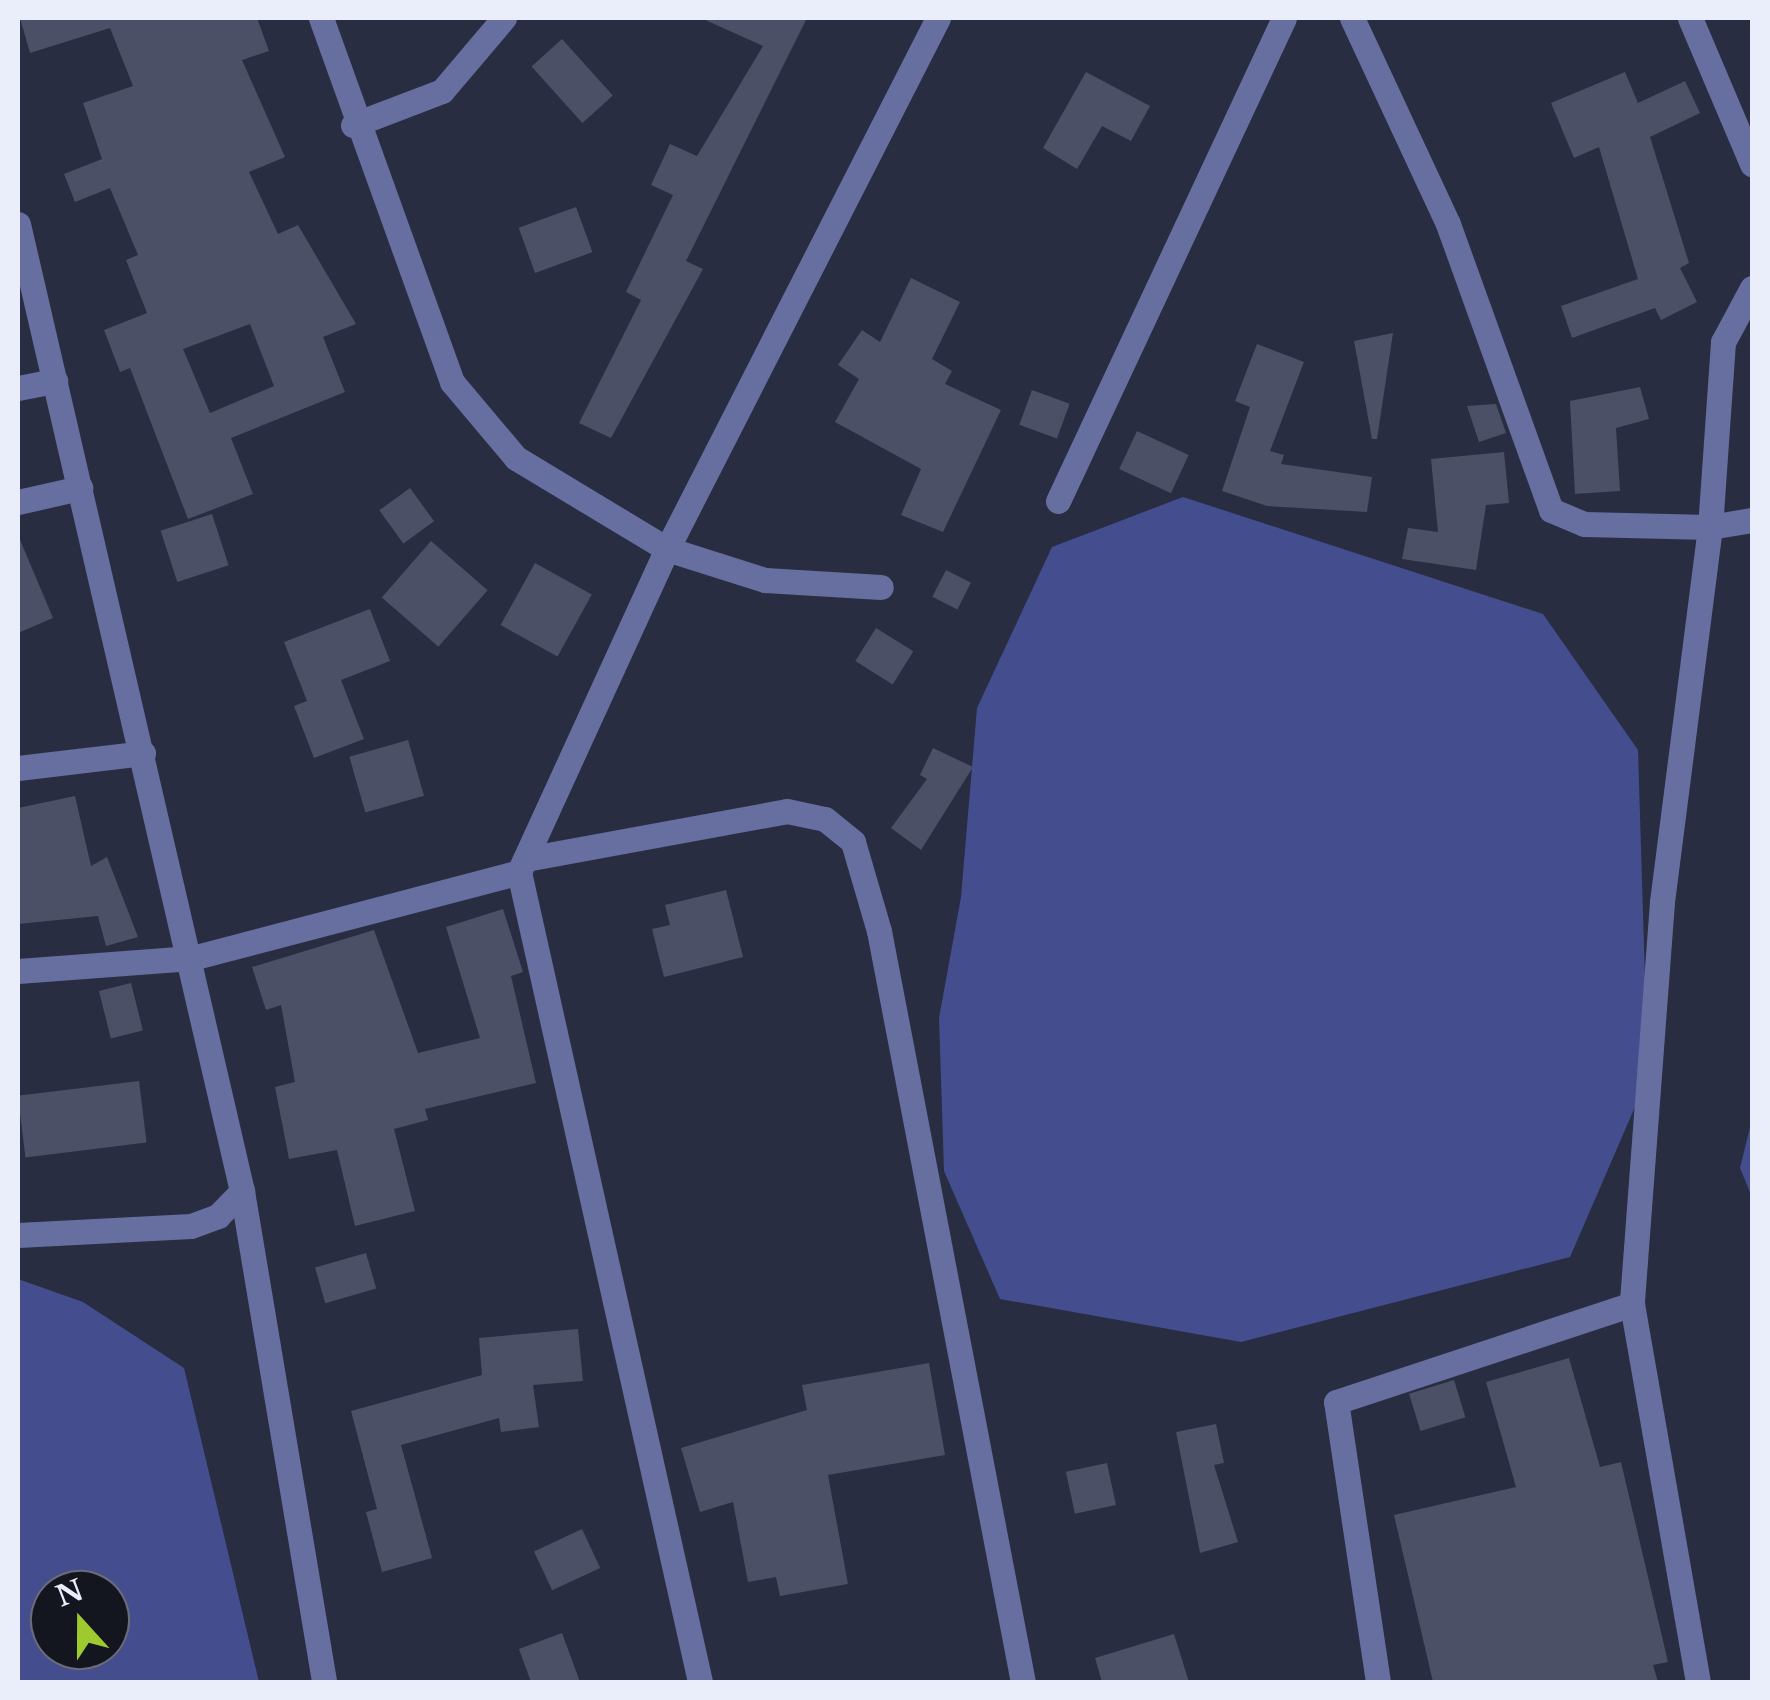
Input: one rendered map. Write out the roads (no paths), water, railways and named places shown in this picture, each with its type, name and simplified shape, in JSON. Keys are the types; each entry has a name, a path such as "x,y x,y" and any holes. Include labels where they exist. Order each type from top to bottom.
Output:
{"street":[{"path":"320,18 353,125 452,382 516,458 667,548 765,580 881,588"},
{"path":"353,125 442,91 504,18"},
{"path":"700,1682 522,866 667,548 938,18"},
{"path":"1058,500 1284,18"},
{"path":"1352,18 1448,224 1551,510 1584,524 1710,527 1752,520"},
{"path":"1690,18 1752,164"},
{"path":"18,224 192,958 242,1190 324,1682"},
{"path":"1698,1682 1632,1304 1662,902 1710,527 1723,342 1752,288"},
{"path":"18,388 55,381"},
{"path":"18,502 80,488"},
{"path":"18,768 143,753"},
{"path":"18,971 192,958 522,866 787,811 825,819 854,842 879,931 1023,1682"},
{"path":"18,1235 191,1226 242,1190"},
{"path":"1378,1682 1336,1402 1632,1304"}]}
